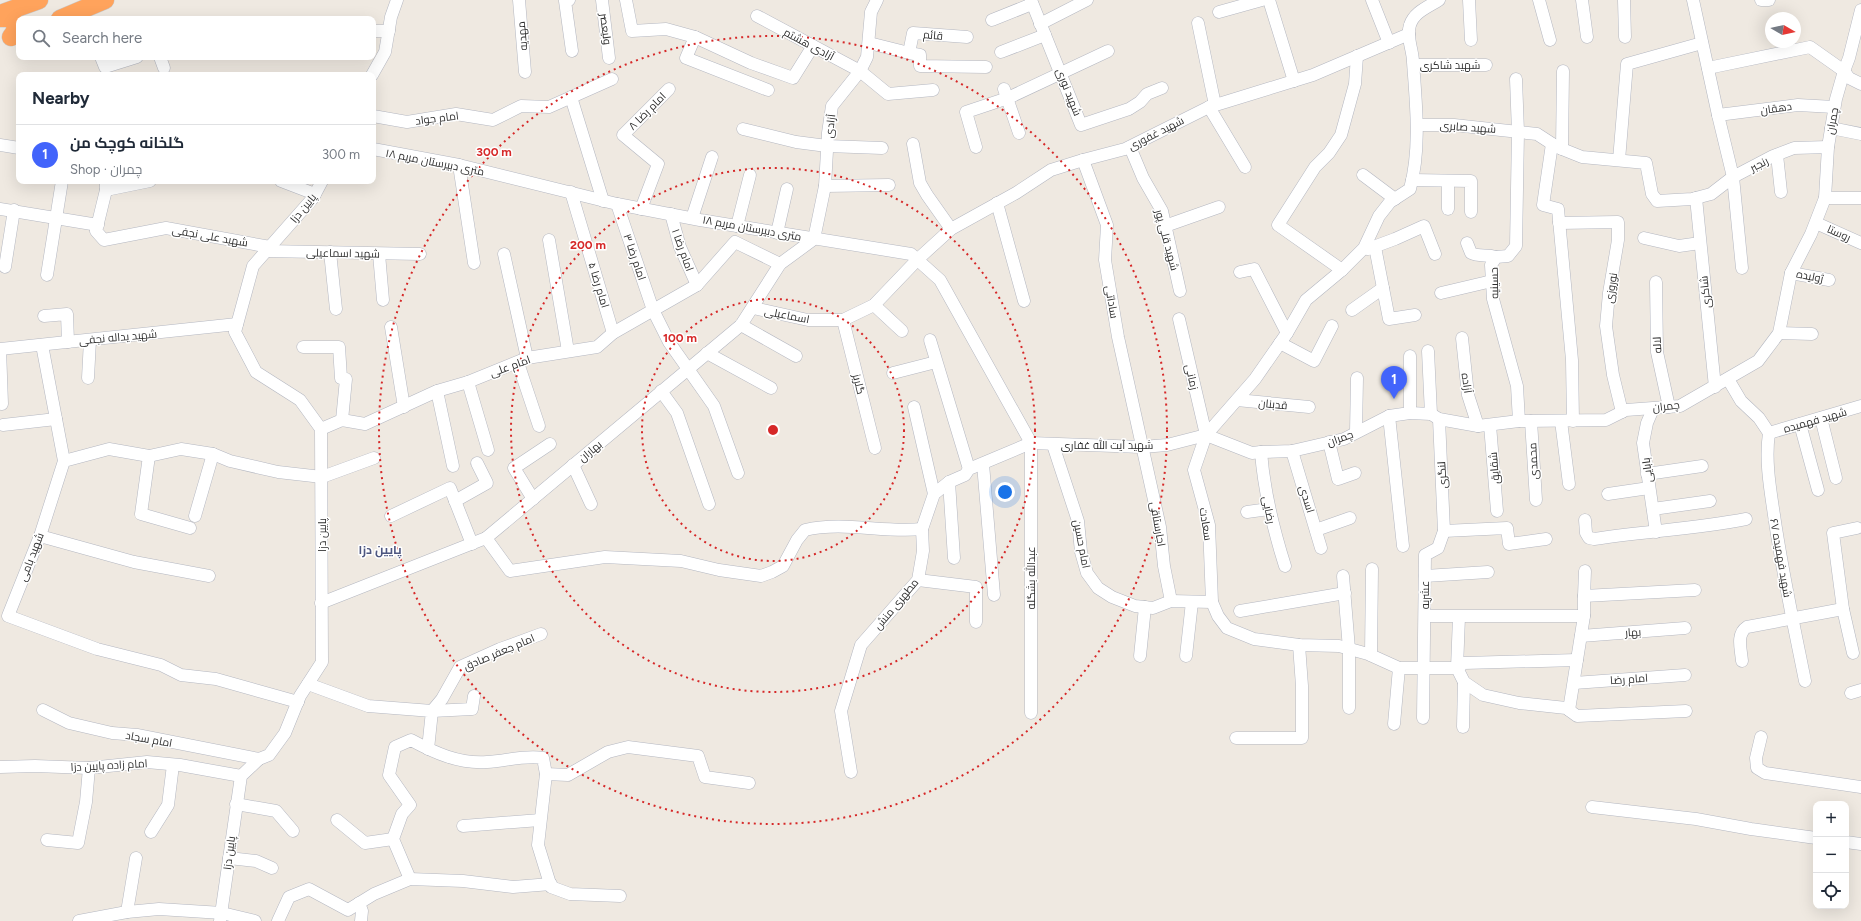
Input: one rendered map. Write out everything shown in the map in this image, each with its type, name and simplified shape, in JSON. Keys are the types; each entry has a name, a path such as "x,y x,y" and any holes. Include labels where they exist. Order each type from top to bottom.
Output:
{"highway":[{"path":"0,14 39,0"},
{"path":"65,0 64,3 68,7 93,8"},
{"path":"69,16 93,8"},
{"path":"0,18 9,18 16,23 16,30 10,37"}],"street":[{"path":"374,72 386,52 391,17 397,0"},
{"name":"مهدیه","path":"519,0 525,72"},
{"path":"569,0 565,0 572,52"},
{"name":"ولیعصر","path":"602,0 609,58"},
{"path":"626,0 632,31 666,29 695,37 752,63 793,78 813,46"},
{"name":"آزادی","path":"814,239 825,186 827,146 832,106 860,71 867,57 871,12 877,0"},
{"path":"1001,52 1043,29 1087,0"},
{"path":"1219,12 1262,0"},
{"path":"1269,0 1294,81"},
{"path":"1372,0 1389,43"},
{"path":"1206,435 1255,379 1283,338 1306,300 1342,270 1364,248 1379,216 1390,202 1410,189 1418,125 1414,65 1409,34 1410,25 1419,12 1420,5 1439,0"},
{"path":"1469,0 1471,40"},
{"path":"1539,0 1550,40"},
{"path":"1582,0 1587,37"},
{"path":"1624,0 1625,37"},
{"path":"1694,0 1718,115 1733,177 1742,268"},
{"path":"1761,0 1769,0"},
{"path":"992,20 1032,2"},
{"name":"شهید نوری","path":"1032,2 1062,74 1081,125 1128,109 1140,102 1147,94 1162,88"},
{"name":"چمران","path":"1206,435 1252,452 1292,451 1344,439 1389,416 1410,413 1435,416 1484,426 1525,421 1606,420 1622,412 1680,406 1758,361 1779,333 1791,273 1816,223 1825,198 1828,147 1834,107 1844,71 1850,58 1861,10"},
{"name":"آزادی هشتم","path":"757,16 860,71 888,94 933,90"},
{"path":"1198,23 1212,106 1245,167"},
{"path":"376,31 389,31"},
{"name":"قائم","path":"909,53 912,33 967,38"},
{"name":"شهید غفوری","path":"918,259 952,229 998,203 1051,170 1130,147 1168,126 1212,106 1313,75 1409,34"},
{"path":"695,37 686,58 768,90"},
{"path":"1619,160 1627,64 1702,42"},
{"path":"869,43 920,55 920,66 986,67"},
{"path":"1708,68 1810,47 1844,71 1849,78 1861,84"},
{"path":"976,147 966,112 1006,94 1062,74 1108,50"},
{"path":"1342,270 1278,225 1315,166 1329,153 1342,136 1355,84 1357,56"},
{"path":"102,60 105,67 127,60"},
{"name":"شهید شاکری","path":"1414,65 1486,65"},
{"path":"1563,71 1557,147 1543,205 1558,209 1572,360 1567,421 1569,484"},
{"name":"امام جواد","path":"376,117 407,122 456,114 493,120 521,106 549,107 612,78"},
{"name":"حسینیه","path":"1516,79 1518,132 1516,246 1508,256 1496,257 1492,265 1492,282 1493,299 1525,421"},
{"name":"امام رضا ۸","path":"641,209 658,164 623,135 669,89"},
{"path":"1006,94 1019,134"},
{"path":"571,97 603,201"},
{"name":"دهقان","path":"1718,115 1798,105 1834,107"},
{"name":"شهید صابری","path":"1418,125 1454,125 1536,134 1557,147 1582,157 1619,160"},
{"path":"1831,128 1861,134"},
{"path":"743,129 796,142 827,146 882,148"},
{"path":"914,144 920,183 952,229"},
{"path":"0,146 16,148"},
{"name":"شهید قلی پور","path":"1130,147 1143,178 1162,212 1180,291"},
{"name":"رنجبر","path":"1619,160 1646,163 1652,194 1657,201 1696,198 1711,194 1733,177 1794,148 1828,147"},
{"name":"۱۸ متری دبیرستان مریم","path":"376,150 459,165 641,209 911,254 940,280 1031,444"},
{"path":"1777,155 1781,192"},
{"path":"692,218 712,157"},
{"name":"ساداتی","path":"1083,160 1107,224 1105,260 1118,337 1142,447"},
{"path":"459,165 474,263"},
{"path":"737,226 750,174"},
{"path":"1364,175 1395,199"},
{"path":"1412,180 1471,181 1471,212"},
{"path":"1448,180 1448,209"},
{"path":"47,275 62,184"},
{"path":"0,209 98,224 106,185 116,184"},
{"path":"290,184 315,194"},
{"name":"پایین دزا","path":"221,917 241,776 258,759 268,755 285,733 298,702 322,662 321,429 300,400 256,372 234,332 253,266 315,194 320,184"},
{"path":"825,186 889,185"},
{"path":"777,232 787,189"},
{"name":"امام رضا ۵","path":"571,192 613,333"},
{"name":"شاکری","path":"1696,198 1715,386"},
{"path":"1825,198 1861,198"},
{"path":"998,203 1024,301"},
{"name":"امام رضا ۳","path":"617,204 653,310 669,342 714,406 738,473"},
{"path":"1165,226 1219,207"},
{"path":"5,267 14,210"},
{"name":"امام رضا ۱","path":"671,214 680,247 695,286"},
{"name":"نوروزی","path":"1559,223 1618,222 1618,240 1606,326 1613,375 1622,412"},
{"name":"روستا","path":"1816,223 1861,243"},
{"name":"شهید علی نجفی","path":"98,224 96,231 104,240 166,228 268,249"},
{"path":"1361,251 1375,247 1424,226 1435,254"},
{"path":"1644,238 1679,246 1700,243"},
{"name":"بهاران","path":"321,602 486,538 687,369 742,325 780,264 814,239"},
{"path":"549,240 568,351"},
{"name":"امام علی","path":"342,420 365,424 437,391 468,382 522,361 568,351 597,347 613,333 695,286 735,242 780,264"},
{"path":"1468,244 1471,254 1477,256 1488,254 1496,257"},
{"path":"1375,247 1389,319 1414,314"},
{"name":"شهید اسماعیلی","path":"268,249 379,254 420,254"},
{"path":"330,252 336,309"},
{"path":"379,254 383,300"},
{"path":"504,254 522,361 539,426"},
{"name":"اسماعیلی","path":"753,308 808,320 843,320 874,305 918,259"},
{"path":"1240,272 1254,269 1283,338 1314,361 1332,326"},
{"name":"ژولیده","path":"1791,273 1829,280"},
{"path":"1441,293 1492,282"},
{"name":"لاله","path":"1656,282 1657,352 1669,407"},
{"path":"1352,310 1383,288"},
{"path":"874,305 902,331"},
{"path":"44,316 67,314 68,342"},
{"name":"زمانی","path":"1179,319 1206,435"},
{"name":"گلریز","path":"843,320 875,448"},
{"name":"شهید یداله نجفی","path":"0,349 237,324"},
{"path":"742,325 796,356"},
{"path":"391,327 404,407"},
{"path":"1779,333 1812,334"},
{"name":"آزاده","path":"1462,338 1468,395 1484,426"},
{"path":"88,378 90,340"},
{"path":"930,340 969,469"},
{"path":"42,344 64,462 109,449 149,456 181,449 213,454 230,461 278,472 322,477 374,458"},
{"path":"303,347 339,347 341,378 346,379 342,420 321,429"},
{"path":"0,349 2,404"},
{"name":"لنگری","path":"1428,351 1435,416 1444,531"},
{"path":"707,353 771,388"},
{"path":"1410,356 1410,413"},
{"path":"893,374 936,362"},
{"path":"1356,378 1356,432"},
{"path":"1728,379 1741,401 1759,418 1769,433"},
{"path":"468,382 488,450"},
{"path":"437,391 452,466"},
{"path":"661,391 677,413 709,504"},
{"name":"قدبنان","path":"1237,400 1308,407"},
{"name":"شهید فهمیده","path":"1769,433 1861,406"},
{"path":"914,407 934,494 949,482 965,475 969,469 1031,444"},
{"name":"بابایی","path":"1653,408 1647,423 1644,444 1656,532"},
{"path":"1389,416 1403,546"},
{"path":"1821,418 1836,478"},
{"path":"3,425 56,419"},
{"name":"محمدی","path":"1525,421 1536,500"},
{"path":"1800,424 1818,490"},
{"name":"شقایق","path":"1484,426 1497,511"},
{"name":"شهید فهمیده ۶۷","path":"1769,433 1767,450 1770,492 1779,552 1805,681"},
{"name":"شهید آیت الله غفاری","path":"1031,444 1142,447 1167,445 1206,435"},
{"name":"سعادت","path":"1206,435 1194,470 1209,525 1212,602 1218,616 1227,628 1254,638 1299,645"},
{"path":"1329,442 1333,480 1355,473"},
{"path":"533,498 514,468 550,444"},
{"name":"عبدالله بشگله","path":"1031,444 1031,713"},
{"name":"امام حسین","path":"1053,445 1078,521 1081,552 1087,573 1098,588 1112,597 1135,606 1153,608 1171,601"},
{"name":"اجارستاقی","path":"1142,447 1160,527 1164,566 1171,601"},
{"name":"اسدی","path":"1292,451 1321,548"},
{"name":"رضایی","path":"1261,452 1263,477 1269,509 1284,566"},
{"path":"196,516 213,454"},
{"path":"149,456 141,514 190,528"},
{"name":"شهید بامی","path":"64,462 40,536 4,614 97,649 161,665 181,674 216,679 298,702"},
{"path":"455,501 487,483 477,463"},
{"path":"983,464 994,595"},
{"path":"573,465 591,504"},
{"path":"1647,474 1702,466"},
{"path":"949,482 954,558"},
{"path":"391,516 450,488 472,544"},
{"path":"1608,494 1649,488"},
{"name":"مطهری منش","path":"851,772 841,711 861,645 918,580 923,551 922,529 934,494"},
{"path":"1653,510 1710,501"},
{"path":"1247,512 1269,509"},
{"path":"1316,530 1350,518"},
{"path":"1585,520 1586,533 1589,538 1594,539 1627,534 1690,529 1746,519"},
{"path":"486,538 510,571 605,557 681,561 720,570 761,576 783,566 797,540 805,530 837,525 903,531 922,529"},
{"path":"1444,531 1507,528 1509,544 1546,539"},
{"path":"1853,654 1843,609 1833,534 1857,528"},
{"name":"عشریه","path":"1423,718 1425,555 1438,548 1444,531"},
{"path":"40,536 134,562 209,576"},
{"path":"1371,655 1372,569"},
{"path":"1569,710 1584,616 1585,571"},
{"path":"1425,576 1488,572"},
{"path":"1343,576 1349,649 1349,708"},
{"path":"918,580 976,587 976,622"},
{"path":"1584,596 1695,590"},
{"path":"1240,611 1345,593"},
{"path":"1171,601 1212,602"},
{"path":"1186,656 1192,602"},
{"path":"1140,656 1145,607"},
{"path":"1742,661 1740,636 1742,630 1747,627 1843,609"},
{"path":"1425,616 1584,616"},
{"path":"1459,617 1457,668 1464,682 1463,726"},
{"name":"بهار","path":"1581,636 1685,628"},
{"name":"امام جعفر صادق","path":"432,711 442,699 460,667 500,649 541,634"},
{"path":"1236,738 1302,738 1302,686 1299,645 1339,646 1371,655 1399,668 1457,668 1464,663 1577,660"},
{"path":"1394,724 1399,668"},
{"name":"امام رضا","path":"1574,683 1685,675"},
{"path":"1464,682 1483,695 1519,703 1566,708 1577,716 1686,711"},
{"path":"308,684 368,706 432,711 472,709 474,696"},
{"name":"امام سجاد","path":"43,710 69,723 112,733 137,735 258,759"},
{"path":"428,749 432,711"},
{"path":"1761,737 1756,758 1757,768 1765,773 1861,787"},
{"path":"410,879 393,839 402,814 410,804 389,776 395,747 411,740 455,760 486,762 532,756 543,758 546,774 538,845 551,886 570,894 620,896"},
{"path":"546,774 568,776 608,752 628,747 698,756 705,777 749,783"},
{"name":"امام زاده پایین دزا","path":"0,767 35,766 89,768 147,762 241,776"},
{"path":"151,832 168,805 173,765"},
{"path":"47,840 78,843 86,802 89,768"},
{"path":"236,804 276,811 293,831"},
{"path":"1592,807 1696,819 1751,829 1813,838"},
{"path":"337,820 365,843 393,839"},
{"path":"463,826 540,820"},
{"path":"1849,842 1861,844"},
{"path":"127,912 136,858"},
{"path":"229,858 256,860 272,868"},
{"path":"278,921 289,897 309,889 348,910 374,894 410,879 462,881 513,887 550,884"},
{"path":"359,903 362,911 361,921"},
{"path":"79,921 127,912 159,915 221,917 255,921"}],"place":[{"name":"گلخانه کوچک من","path":"1394,399"}],"district":[{"name":"پایین دزا","path":"380,550"}]}
